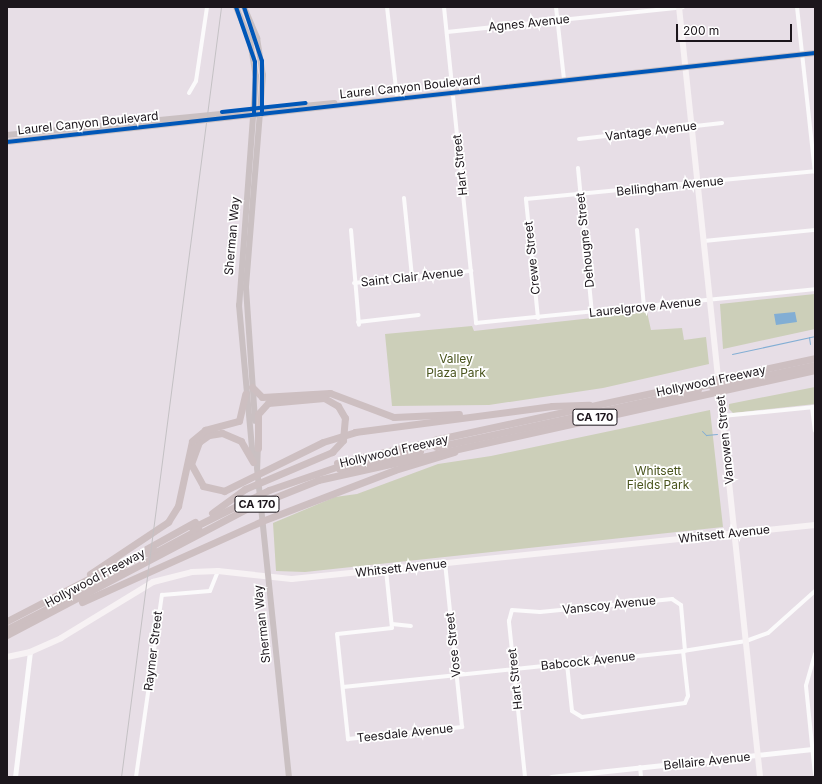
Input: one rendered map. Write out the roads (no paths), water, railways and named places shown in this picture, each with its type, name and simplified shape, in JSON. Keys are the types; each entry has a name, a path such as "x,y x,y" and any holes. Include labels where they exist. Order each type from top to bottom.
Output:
{"highway":[{"name":"Hollywood Freeway","path":"7,635 49,615 270,498 343,473 484,442 731,382 815,358"},
{"path":"731,382 815,363"},
{"name":"Hollywood Freeway","path":"7,622 212,513 274,484 321,467 595,406 731,382 815,370"},
{"path":"252,387 262,397 330,393 394,417 485,414"},
{"path":"7,626 245,500 300,478 370,458 706,387"},
{"path":"7,629 235,509 305,480 375,460 706,387"},
{"path":"64,593 168,522 178,506 192,441 205,430 239,421 245,394"},
{"path":"212,513 246,489 332,452 345,436 345,418 338,406 324,398 268,403 258,414 258,448"},
{"path":"255,465 241,441 222,432 209,435 199,442 191,464 203,486 224,491 333,438 355,432 576,403 595,406"},
{"path":"49,615 262,518 395,470 484,442"}],"main road":[{"name":"Sherman Way","path":"236,7 254,56 255,108 246,288 242,303"},
{"name":"Sherman Way","path":"244,7 262,61 263,107 239,287 242,303 245,394 269,577 289,777"},
{"name":"Vanowen Street","path":"679,7 760,777"},
{"name":"Laurel Canyon Boulevard","path":"7,134 263,107 342,103 397,98 815,53"},
{"name":"Laurel Canyon Boulevard","path":"7,142 254,116 342,103"},
{"path":"88,126 89,133"},
{"path":"239,287 246,288"},
{"name":"Sherman Way","path":"243,327 252,387 258,448 255,465"},
{"name":"Whitsett Avenue","path":"7,657 30,652 61,638 153,582 192,572 218,571 269,577 386,570 815,524"}],"street":[{"path":"189,93 196,81 207,7"},
{"path":"387,7 397,98"},
{"name":"Hart Street","path":"444,7 476,323"},
{"path":"556,7 564,80"},
{"name":"Agnes Avenue","path":"447,32 683,7"},
{"path":"798,7 815,171"},
{"name":"Vantage Avenue","path":"579,139 722,123"},
{"name":"Dehougne Street","path":"578,168 592,313"},
{"name":"Bellingham Avenue","path":"526,198 581,195 815,171"},
{"path":"404,198 412,277"},
{"name":"Crewe Street","path":"526,198 538,318"},
{"path":"351,230 358,324 418,315"},
{"path":"637,230 644,307"},
{"path":"704,241 815,230"},
{"name":"Saint Clair Avenue","path":"354,283 471,271"},
{"name":"Laurelgrove Avenue","path":"476,323 592,313 815,289"},
{"path":"722,416 814,407 815,431"},
{"name":"Vose Street","path":"445,563 462,727"},
{"path":"386,570 392,626"},
{"name":"Raymer Street","path":"136,777 162,595 210,591 218,571"},
{"name":"Babcock Avenue","path":"343,687 684,651 746,641 768,633 815,590"},
{"name":"Vanscoy Avenue","path":"540,612 678,601 684,651"},
{"name":"Hart Street","path":"525,777 510,612 519,608 540,612"},
{"path":"343,687 337,634 392,626 411,626"},
{"path":"568,664 574,715 686,701 684,651"},
{"path":"15,777 30,652"},
{"path":"815,654 806,686 814,750 815,774"},
{"name":"Teesdale Avenue","path":"343,687 348,739 462,727"},
{"name":"Bellaire Avenue","path":"551,777 814,750"},
{"path":"640,767 641,777"}],"water":[{"path":"795,312 797,322 776,325 774,314"}],"waterway":[{"path":"732,354 815,336"},
{"path":"809,337 810,344"},
{"path":"702,431 706,435 717,434"}],"railway":[{"path":"121,777 221,7"}],"park label":[{"name":"Valley Plaza Park","path":"456,366"},
{"name":"Whitsett Fields Park","path":"658,478"}]}
